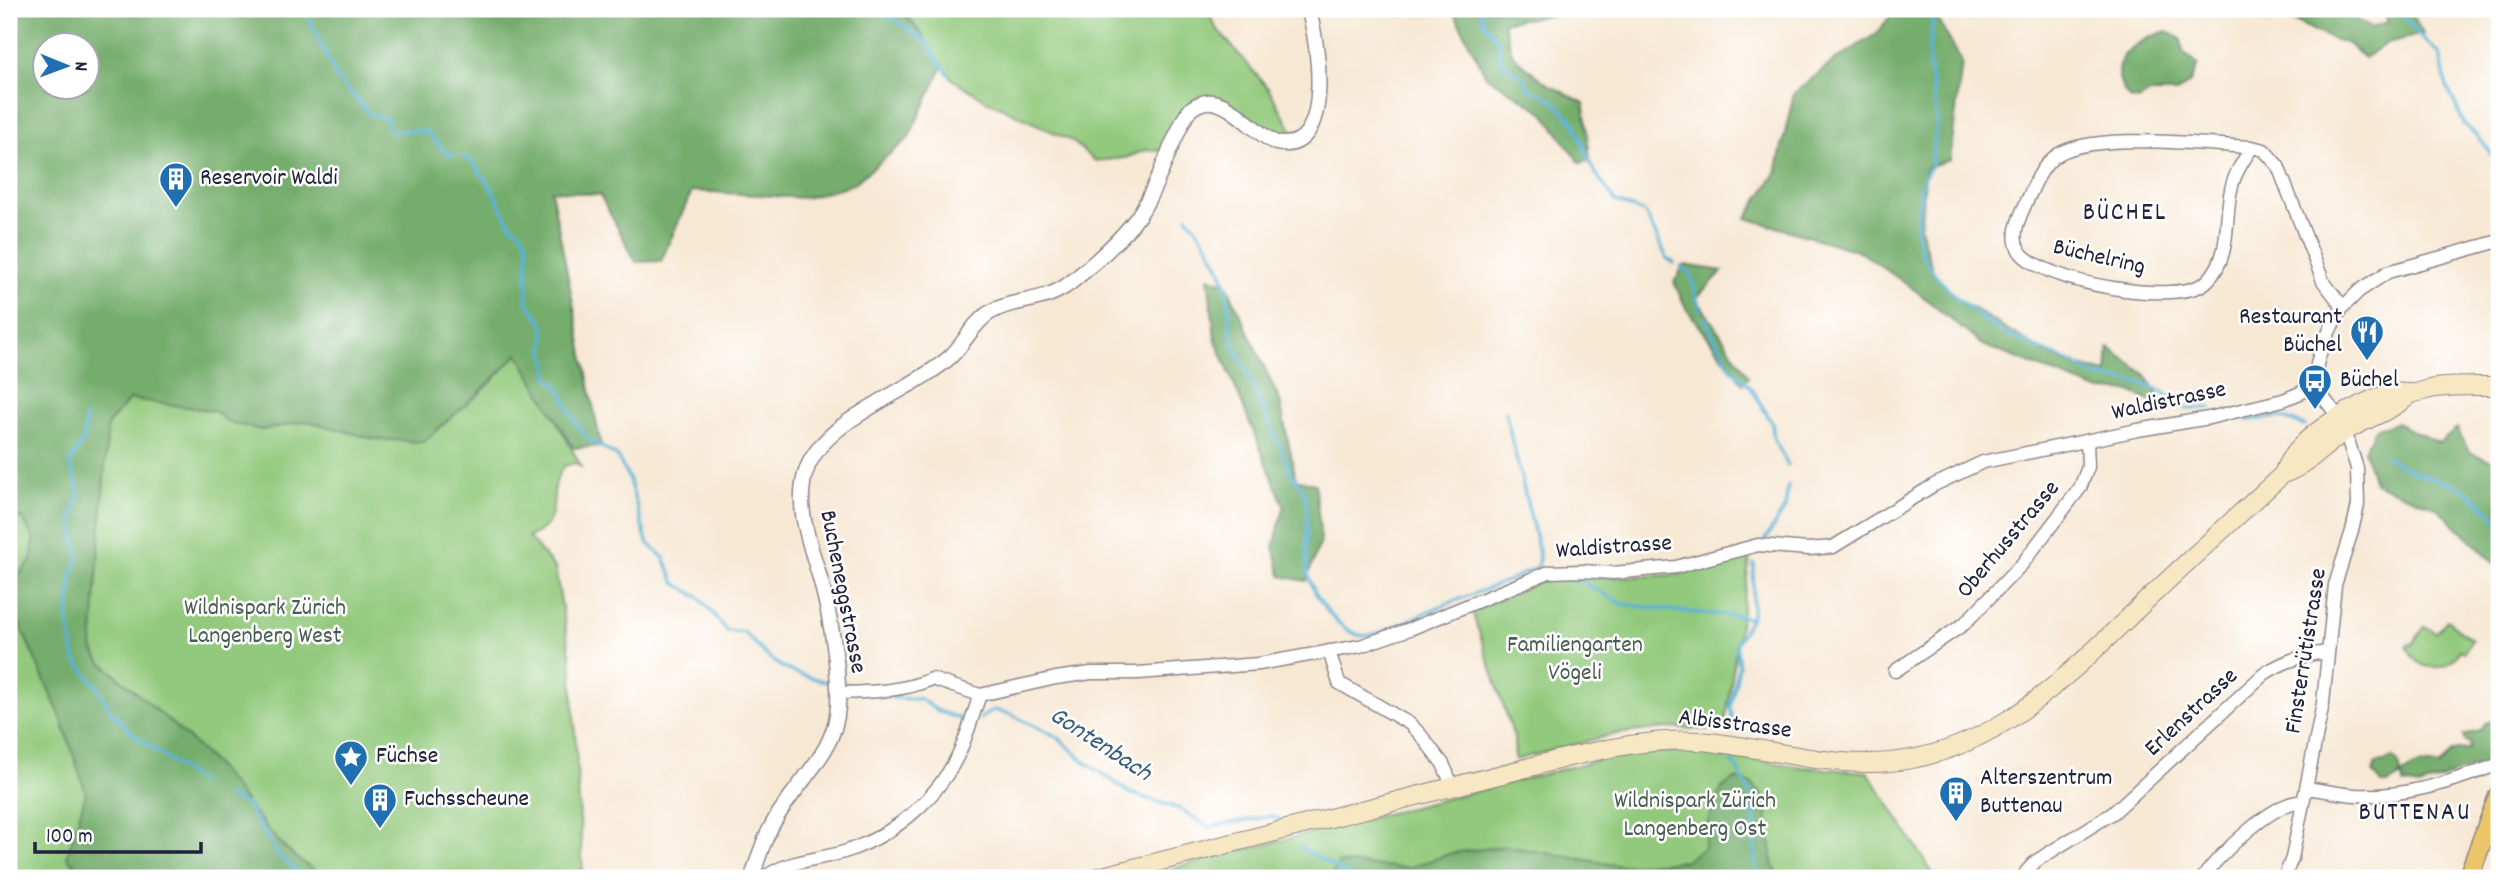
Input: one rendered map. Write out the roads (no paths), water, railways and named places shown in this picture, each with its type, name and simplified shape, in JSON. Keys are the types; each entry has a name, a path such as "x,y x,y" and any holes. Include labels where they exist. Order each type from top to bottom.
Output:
{"main road":[{"name":"Albisstrasse","path":"1095,878 1578,755 1642,743 1698,741 1829,761 1869,763 1926,755 1974,739 2013,718 2059,683 2283,474 2285,466 2297,450 2312,436 2342,425 2364,404 2392,393 2412,393 2458,386 2499,386"},
{"path":"2468,878 2499,795"}],"street":[{"name":"Bucheneggstrasse","path":"752,878 762,846 780,810 828,745 837,717 838,693 825,603 803,513 804,479 815,454 844,426 952,356 989,313 1050,295 1074,280 1122,235 1138,216 1185,119 1196,105 1208,102 1220,104 1276,143 1287,144 1302,136 1314,114 1320,84 1316,39 1308,9"},
{"name":"Büchelring","path":"2122,142 2252,147 2231,187 2222,256 2211,276 2198,287 2179,292 2147,292 2073,279 2035,265 2018,249 2016,234 2019,217 2044,167 2058,153 2080,146 2122,142"},
{"path":"2252,147 2264,150 2278,166 2323,281 2343,307"},
{"path":"2342,425 2317,386 2317,372 2326,337 2343,307 2359,291 2388,272 2499,242"},
{"name":"Waldistrasse","path":"980,695 1091,673 1236,667 1360,646 1549,572 1613,573 1676,567 1758,545 1809,549 1833,547 1934,485 1983,462 2138,429 2209,418 2283,400 2317,386"},
{"name":"Finsterrütistrasse","path":"2284,878 2291,858 2323,703 2335,585 2353,531 2358,505 2357,468 2342,425"},
{"name":"Oberhusstrasse","path":"1895,671 1964,624 2022,564 2081,488 2088,467 2087,441"},
{"path":"1329,651 1339,683 1410,724 1443,764 1453,787"},
{"name":"Erlenstrasse","path":"2026,872 2036,861 2113,813 2264,674 2292,659 2328,652"},
{"path":"764,878 788,863 850,850 882,835 913,813 947,774 960,752 980,695 932,679 890,691 838,693"},
{"path":"2306,788 2357,795 2382,794 2427,787 2499,764"},
{"path":"2203,878 2219,858 2267,817 2290,802 2303,802"}],"waterway":[{"name":"Gontenbach","path":"305,9 337,79 370,114 387,119 389,131 426,131 447,154 454,155"},
{"path":"873,9 900,23 926,42 948,74"},
{"path":"1480,9 1483,21 1498,42 1500,62 1525,78 1528,89 1553,100 1574,123 1593,169 1615,201 1645,213 1667,258 1674,263"},
{"path":"1930,9 1933,22 1928,54 1937,121 1931,165 1921,184 1917,232 1922,254 1936,276 1957,298 1999,331 2075,364 2094,376 2141,383 2164,392 2176,404 2187,409 2211,408"},
{"path":"2398,9 2417,33 2440,54 2446,84 2465,125 2477,135 2499,164"},
{"name":"Gontenbach","path":"463,157 470,159 489,184 511,225 521,231 528,245 527,302 543,323 543,350 547,359 548,377 559,387 575,422 587,438 617,456 629,479 647,542 664,558 675,583 700,598 727,631 745,633 773,661 789,670 827,682"},
{"path":"1187,216 1205,240 1219,266 1228,292 1232,341 1291,472 1305,496 1310,581 1330,613 1352,632 1366,636 1385,631 1538,567 1539,552 1505,411"},
{"path":"1681,267 1690,273 1700,310"},
{"path":"1704,318 1730,367 1752,389 1772,423 1774,439 1788,465"},
{"path":"86,417 83,441 70,462 79,492 72,522 78,557 72,575 68,621 75,660 98,688 111,712 137,737 201,783"},
{"path":"2247,420 2281,417 2305,426"},
{"path":"2386,457 2416,473 2456,485 2478,500 2499,523"},
{"path":"1765,540 1785,508 1788,485"},
{"path":"1735,730 1730,707 1739,666 1736,644 1752,615 1754,564"},
{"path":"1556,577 1578,580 1622,604 1750,619"},
{"name":"Gontenbach","path":"846,684 858,687"},
{"name":"Gontenbach","path":"891,698 920,699 938,711 964,720"},
{"name":"Gontenbach","path":"980,719 993,710 1010,714 1058,737 1084,761 1130,793 1180,809 1209,827 1270,816 1281,820"},
{"name":"Gontenbach","path":"1732,760 1754,801 1755,866 1761,878"},
{"path":"227,796 247,805 279,856 305,878"},
{"name":"Gontenbach","path":"1299,847 1354,878"},
{"name":"Gontenbach","path":"1749,878 1754,878"}],"place":[{"name":"Reservoir Waldi","path":"176,209"},
{"name":"Restaurant Büchel","path":"2367,362"},
{"name":"Büchel","path":"2315,411"},
{"name":"Füchse","path":"351,787"},
{"name":"Alterszentrum Buttenau","path":"1956,823"},
{"name":"Fuchsscheune","path":"380,830"}],"district":[{"name":"BÜCHEL","path":"2125,213"},
{"name":"BUTTENAU","path":"2415,813"}],"park label":[{"name":"Wildnispark Zürich Langenberg West","path":"265,623"},
{"name":"Familiengarten Vögeli","path":"1575,660"},
{"name":"Wildnispark Zürich Langenberg Ost","path":"1695,816"}]}
